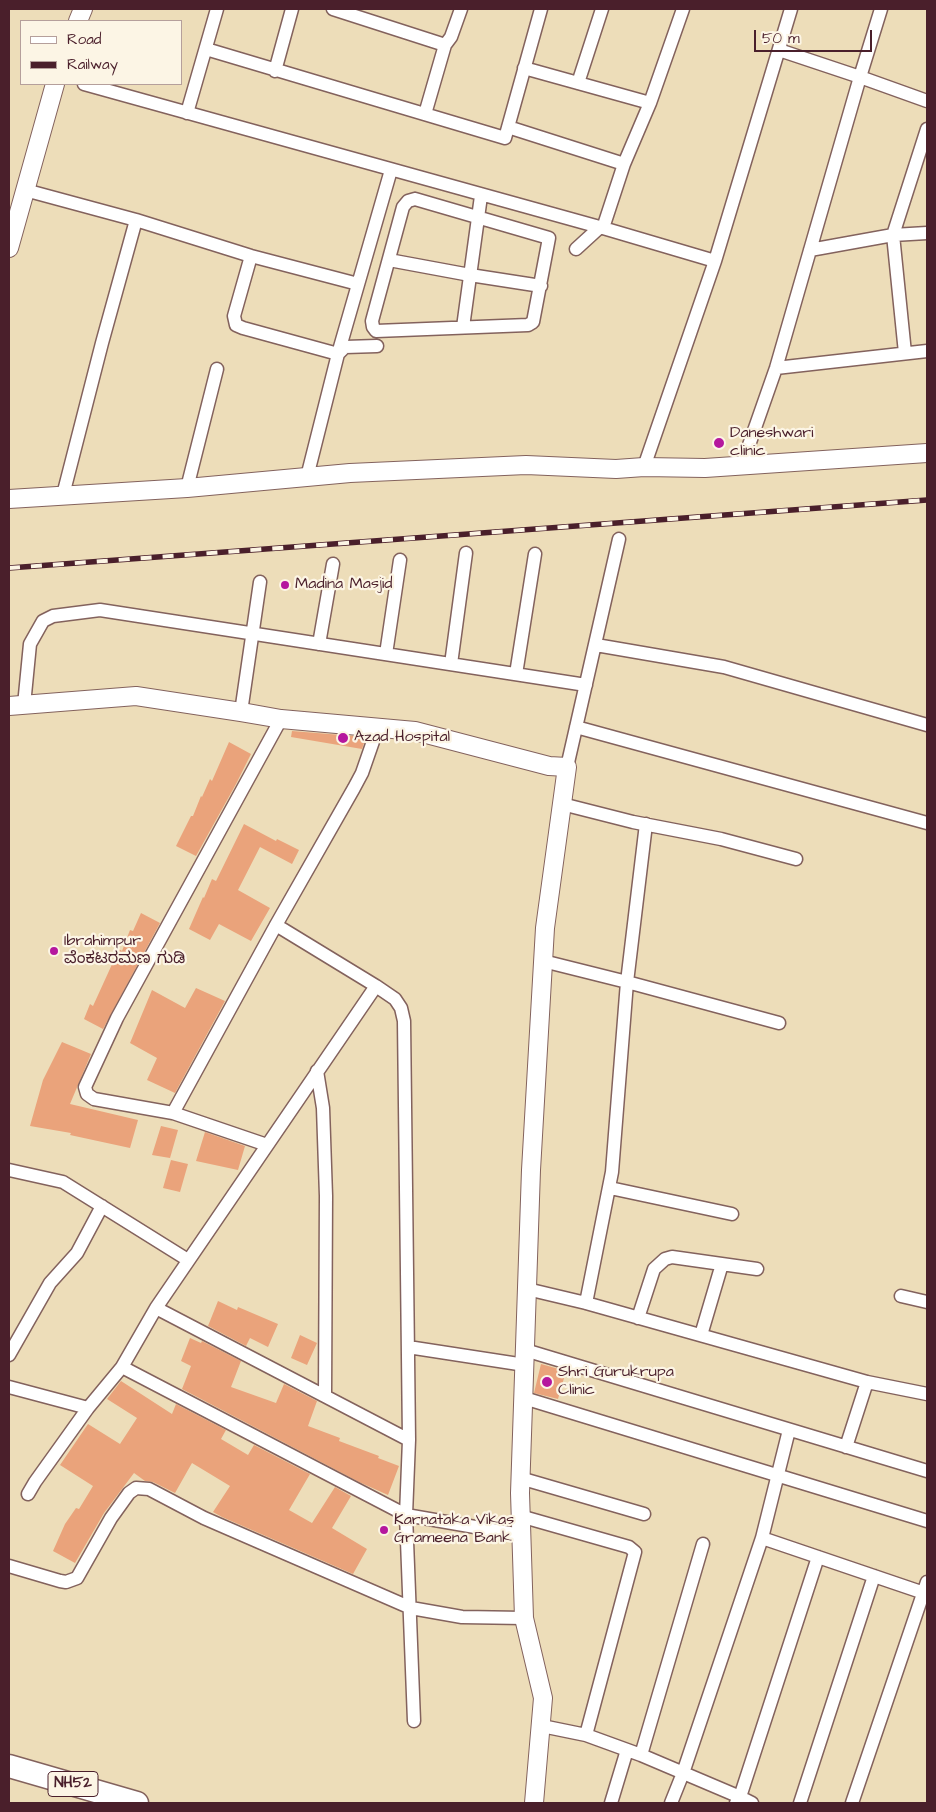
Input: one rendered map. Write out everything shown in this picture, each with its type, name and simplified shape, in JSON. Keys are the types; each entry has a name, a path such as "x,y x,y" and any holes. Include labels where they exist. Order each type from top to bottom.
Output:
{"highway":[{"name":"NH52","path":"9,1766 137,1803"}],"street":[{"path":"187,113 217,9"},
{"path":"275,71 292,9"},
{"path":"334,9 445,45"},
{"path":"425,114 445,45 451,37 461,9"},
{"path":"206,49 505,138 542,9"},
{"path":"578,83 602,9"},
{"path":"603,228 624,164 650,103 683,9"},
{"path":"644,467 715,261 791,9"},
{"path":"742,465 776,368 881,9"},
{"path":"778,50 927,100"},
{"path":"524,68 650,103"},
{"path":"9,248 55,85"},
{"path":"88,85 481,196 603,228 715,261"},
{"path":"508,127 624,164"},
{"path":"905,354 893,234 927,129"},
{"path":"307,477 338,354 391,170"},
{"path":"25,190 136,220 250,256 358,284"},
{"path":"463,327 481,196"},
{"path":"420,200 478,217 549,238 533,322 528,324 376,331 372,321 403,207 408,201 420,200"},
{"path":"63,496 136,220"},
{"path":"576,249 599,228 603,228"},
{"path":"810,250 893,234 927,233"},
{"path":"250,256 234,316 236,325 338,354"},
{"path":"389,260 540,286"},
{"path":"338,354 345,347 377,346"},
{"path":"776,368 927,351"},
{"path":"187,488 217,369"},
{"path":"9,499 187,488 350,473 526,465 616,470 644,467 705,468 927,453"},
{"path":"534,1803 543,1698 524,1618 520,1478 532,1170 545,928 567,767 619,539"},
{"path":"451,664 466,553"},
{"path":"516,674 535,554"},
{"path":"386,654 400,560"},
{"path":"319,644 333,564"},
{"path":"241,712 260,582"},
{"path":"567,767 549,766 415,731 281,719 136,696 16,706 30,644 43,621 53,616 100,610 586,685"},
{"path":"596,645 724,667 927,725"},
{"path":"266,1145 173,1113 94,1099 87,1094 85,1087 118,1018 281,719"},
{"path":"576,726 927,823"},
{"path":"173,1113 354,788 362,772 378,727"},
{"path":"562,804 721,839 796,859"},
{"path":"586,1303 610,1188 627,982 646,824"},
{"path":"276,925 395,999 401,1008 404,1021 409,1440 406,1515 414,1721"},
{"path":"543,961 779,1023"},
{"path":"28,1494 88,1408 122,1367 156,1308 188,1260 376,986"},
{"path":"317,1071 323,1108 326,1196 325,1396"},
{"path":"10,1173 63,1182 188,1260"},
{"path":"610,1188 732,1214"},
{"path":"9,1355 42,1295 63,1267 77,1253 102,1206"},
{"path":"638,1318 654,1269 660,1262 672,1257 757,1269"},
{"path":"701,1336 722,1264"},
{"path":"527,1289 586,1303 867,1382 927,1394"},
{"path":"901,1296 927,1302"},
{"path":"156,1308 409,1440"},
{"path":"408,1347 525,1358 789,1430 927,1471"},
{"path":"122,1367 406,1515 521,1535"},
{"path":"846,1447 867,1382"},
{"path":"9,1387 88,1408"},
{"path":"524,1398 927,1522"},
{"path":"671,1803 684,1772 762,1538 789,1430"},
{"path":"520,1478 644,1514"},
{"path":"9,1566 60,1581 66,1582 77,1578 111,1518 129,1493 136,1488 149,1489 204,1518 411,1608 462,1617 524,1618"},
{"path":"520,1516 629,1547 635,1552 586,1735"},
{"path":"762,1538 874,1576 926,1590 852,1803"},
{"path":"641,1755 703,1544"},
{"path":"738,1800 818,1557"},
{"path":"800,1803 874,1576"},
{"path":"542,1726 586,1735 628,1750 684,1772 738,1800 752,1803"},
{"path":"611,1803 628,1750"}],"building":[{"path":"292,731 366,737 362,749 291,737"},
{"path":"229,742 251,754 196,856 176,846 191,816 193,816 210,779 212,781"},
{"path":"244,824 276,841 277,839 299,850 292,864 260,847 238,890 270,908 251,941 219,924 210,940 189,929 212,879 216,881"},
{"path":"141,913 160,923 103,1029 84,1019 90,1004 93,1006 119,949 122,951 130,930 133,931"},
{"path":"196,988 225,1001 175,1093 147,1080 157,1058 130,1043 152,990 185,1008"},
{"path":"62,1042 91,1054 70,1104 138,1120 130,1148 70,1135 71,1133 30,1126 43,1080"},
{"path":"161,1126 178,1130 170,1158 152,1155"},
{"path":"205,1132 245,1146 238,1170 196,1161"},
{"path":"171,1160 188,1164 180,1192 163,1188"},
{"path":"218,1301 237,1310 238,1307 278,1324 268,1347 250,1338 246,1346 208,1326"},
{"path":"300,1335 317,1343 307,1365 291,1358"},
{"path":"190,1338 201,1343 202,1341 241,1361 231,1387 276,1403 284,1384 317,1401 308,1426 340,1438 339,1441 379,1456 378,1458 399,1466 388,1495 359,1482 182,1389 191,1366 181,1361"},
{"path":"541,1364 566,1371 558,1399 534,1393"},
{"path":"121,1381 172,1414 176,1404 226,1430 221,1439 248,1455 254,1445 310,1474 289,1510 312,1523 335,1487 351,1496 332,1528 367,1549 353,1574 213,1512 230,1486 192,1463 175,1493 153,1482 145,1481 134,1473 104,1513 75,1563 53,1551 65,1524 76,1508 79,1509 93,1486 60,1465 88,1424 120,1444 137,1418 107,1399"}],"railway":[{"path":"9,568 927,500"}],"place":[{"name":"Daneshwari clinic","path":"719,443"},
{"name":"Madina Masjid","path":"285,585"},
{"name":"Azad Hospital","path":"343,738"},
{"name":"Ibrahimpur ವೆಂಕಟರಮಣ ಗುಡಿ","path":"54,951"},
{"name":"Shri Gurukrupa Clinic","path":"547,1382"},
{"name":"Karnataka Vikas Grameena Bank","path":"384,1530"}]}
